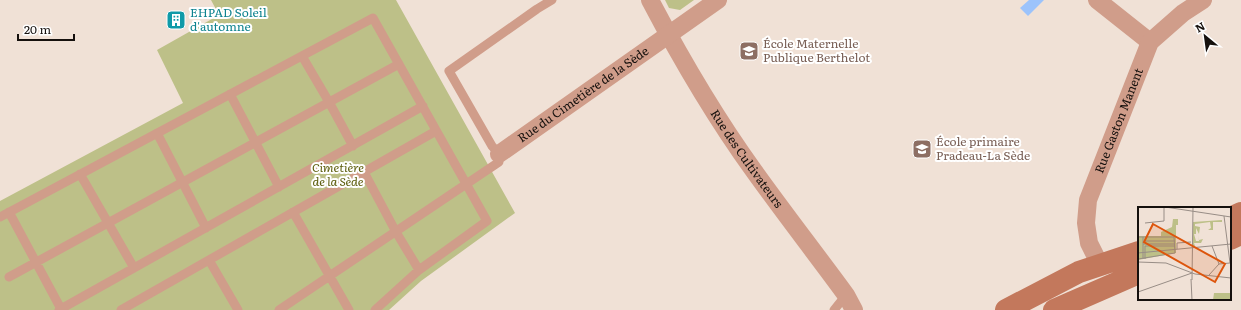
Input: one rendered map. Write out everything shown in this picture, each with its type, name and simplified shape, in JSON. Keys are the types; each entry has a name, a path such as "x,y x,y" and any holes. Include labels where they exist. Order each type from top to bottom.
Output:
{"street":[{"name":"Rue des Cultivateurs","path":"650,0 668,35 711,107 753,170 850,302"},
{"name":"Rue du Cimetière de la Sède","path":"498,154 718,0"},
{"path":"1098,0 1150,42"},
{"name":"Rue Gaston Manent","path":"1100,265 1089,243 1086,223 1088,200 1150,42 1183,13 1203,0"},
{"path":"1231,218 1241,213"},
{"path":"1231,239 1241,234"},
{"path":"1006,310 1079,272 1138,252"},
{"path":"1054,310 1138,273"}],"lane":[{"path":"279,310 467,185 499,162 498,154 449,71 552,0"},
{"path":"0,217 373,18 487,221 419,270 375,310"},
{"path":"302,56 353,146"},
{"path":"9,277 399,64"},
{"path":"230,94 279,187"},
{"path":"9,212 60,309 423,106"},
{"path":"121,310 131,308 209,260 436,131"},
{"path":"157,133 206,228"},
{"path":"364,172 396,232 419,270"},
{"path":"80,174 134,268"},
{"path":"293,212 349,310"},
{"path":"209,260 238,310"},
{"path":"834,310 850,302"}],"green space":[{"name":"Cimetière de la Sède","path":"211,0 396,0 515,213 421,281 389,310 0,310 0,201 183,103 157,50 219,15"},
{"path":"665,0 694,0 680,10 669,8"}],"water":[{"path":"1029,0 1044,0 1028,16 1020,8"}],"place":[{"name":"EHPAD Soleil d'automne","path":"176,20"},
{"name":"École Maternelle Publique Berthelot","path":"749,51"},
{"name":"École primaire Pradeau-La Sède","path":"922,149"}]}
